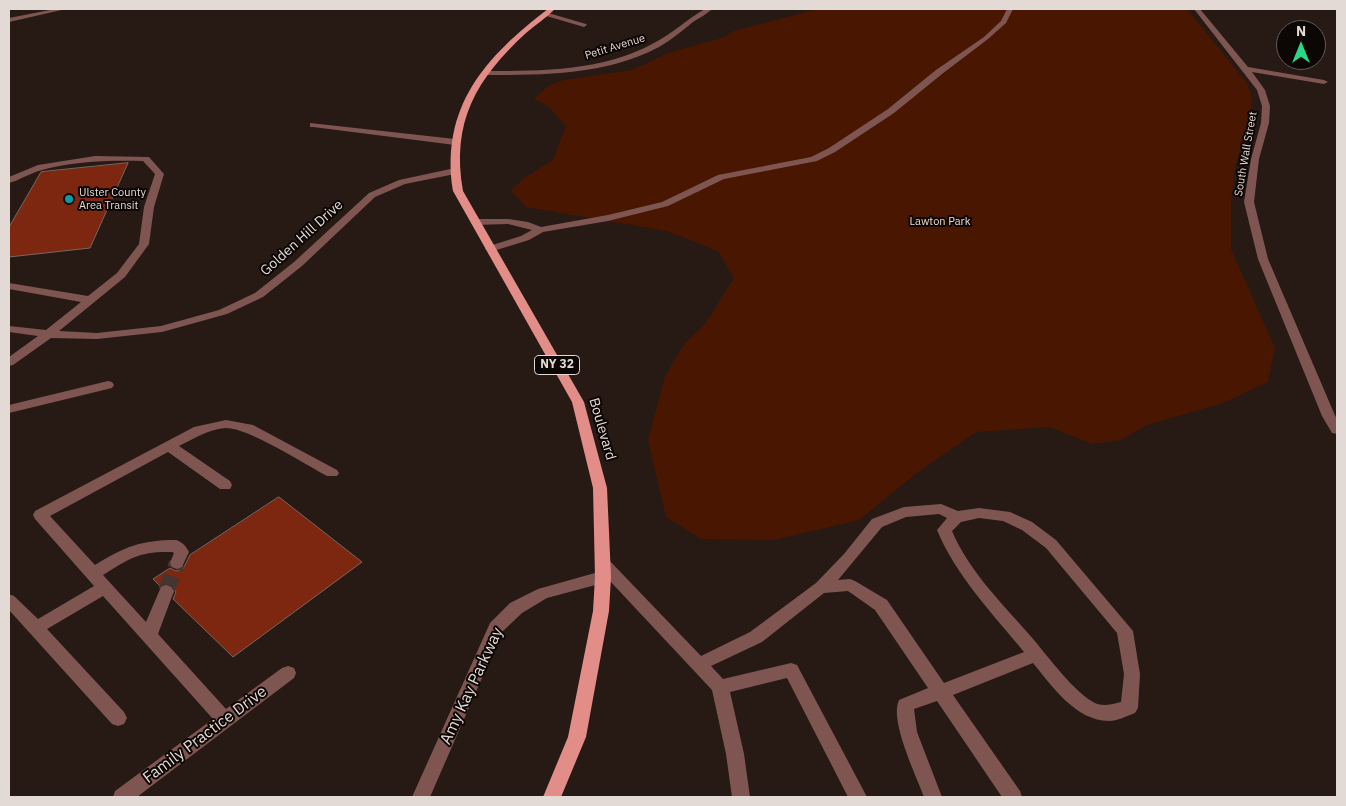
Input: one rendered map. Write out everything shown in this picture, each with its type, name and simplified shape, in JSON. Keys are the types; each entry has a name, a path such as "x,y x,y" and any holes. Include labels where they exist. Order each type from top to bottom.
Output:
{"main road":[{"name":"Boulevard","path":"548,11 518,36 473,91 459,122 455,142 454,171 458,191 578,402 600,488 601,611 577,737 552,797"}],"street":[{"path":"9,20 63,9"},
{"name":"Petit Avenue","path":"486,73 557,71 594,67 631,56 666,40 709,9"},
{"path":"490,249 526,238 540,230 608,218 665,204 722,177 814,159 832,150 891,111 939,72 986,38 1004,22 1010,9"},
{"name":"South Wall Street","path":"1197,9 1262,90 1266,106 1265,123 1255,159 1249,202 1263,259 1328,416 1337,430"},
{"path":"548,11 584,26"},
{"path":"1246,69 1324,82"},
{"path":"313,125 455,142"},
{"path":"9,180 28,170 50,165 127,158 146,159 160,174 149,207 144,244 121,275 48,334 9,362"},
{"name":"Golden Hill Drive","path":"9,329 48,334 97,336 162,329 222,312 259,295 298,264 372,195 402,182 454,171"},
{"path":"475,222 504,220 528,224 540,230"},
{"path":"9,286 90,300"},
{"path":"9,408 108,385"},
{"path":"225,720 40,515 199,430 226,424 248,428 332,473"},
{"path":"170,446 225,485"},
{"path":"700,664 756,638 822,587 877,524 904,512 941,509 957,517"},
{"path":"979,513 1005,516 1027,526 1051,544 1125,631 1132,674 1129,708 1109,713 1091,710 1063,687 1036,655 974,580 952,549 944,530 957,517 979,513"},
{"path":"93,574 117,556 144,546 176,546 182,552 178,563"},
{"path":"602,570 700,664 720,687 735,754 741,797"},
{"name":"Amy Kay Parkway","path":"422,797 496,628 516,608 543,593 602,570"},
{"path":"822,587 850,586 881,605 1014,797"},
{"path":"36,628 105,587"},
{"path":"149,636 166,591"},
{"path":"9,600 118,718"},
{"path":"932,797 908,732 905,705 921,697 941,692 1036,655"},
{"path":"720,687 791,670 858,797"},
{"name":"Family Practice Drive","path":"122,797 288,673"}],"green space":[{"name":"Lawton Park","path":"818,9 1187,9 1247,83 1252,98 1251,112 1235,167 1231,202 1231,249 1275,348 1268,382 1223,403 1147,425 1121,440 1092,444 1050,427 976,432 918,472 859,520 774,540 701,539 666,517 648,440 665,376 684,344 705,324 734,278 718,251 667,231 526,207 511,191 524,178 553,160 566,126 548,106 534,99 549,85 564,80 632,70 671,52 722,38 734,31"}],"building":[{"name":"Ulster County Area Transit","path":"128,163 90,248 9,257 9,227 41,172"},
{"path":"279,497 362,562 233,657 173,599 176,592 172,586 167,583 160,586 153,579 170,568 176,571 183,569 190,555"}],"tunnel":[{"path":"166,591 177,563"}],"place":[{"name":"Ulster County Area Transit","path":"69,199"}]}
